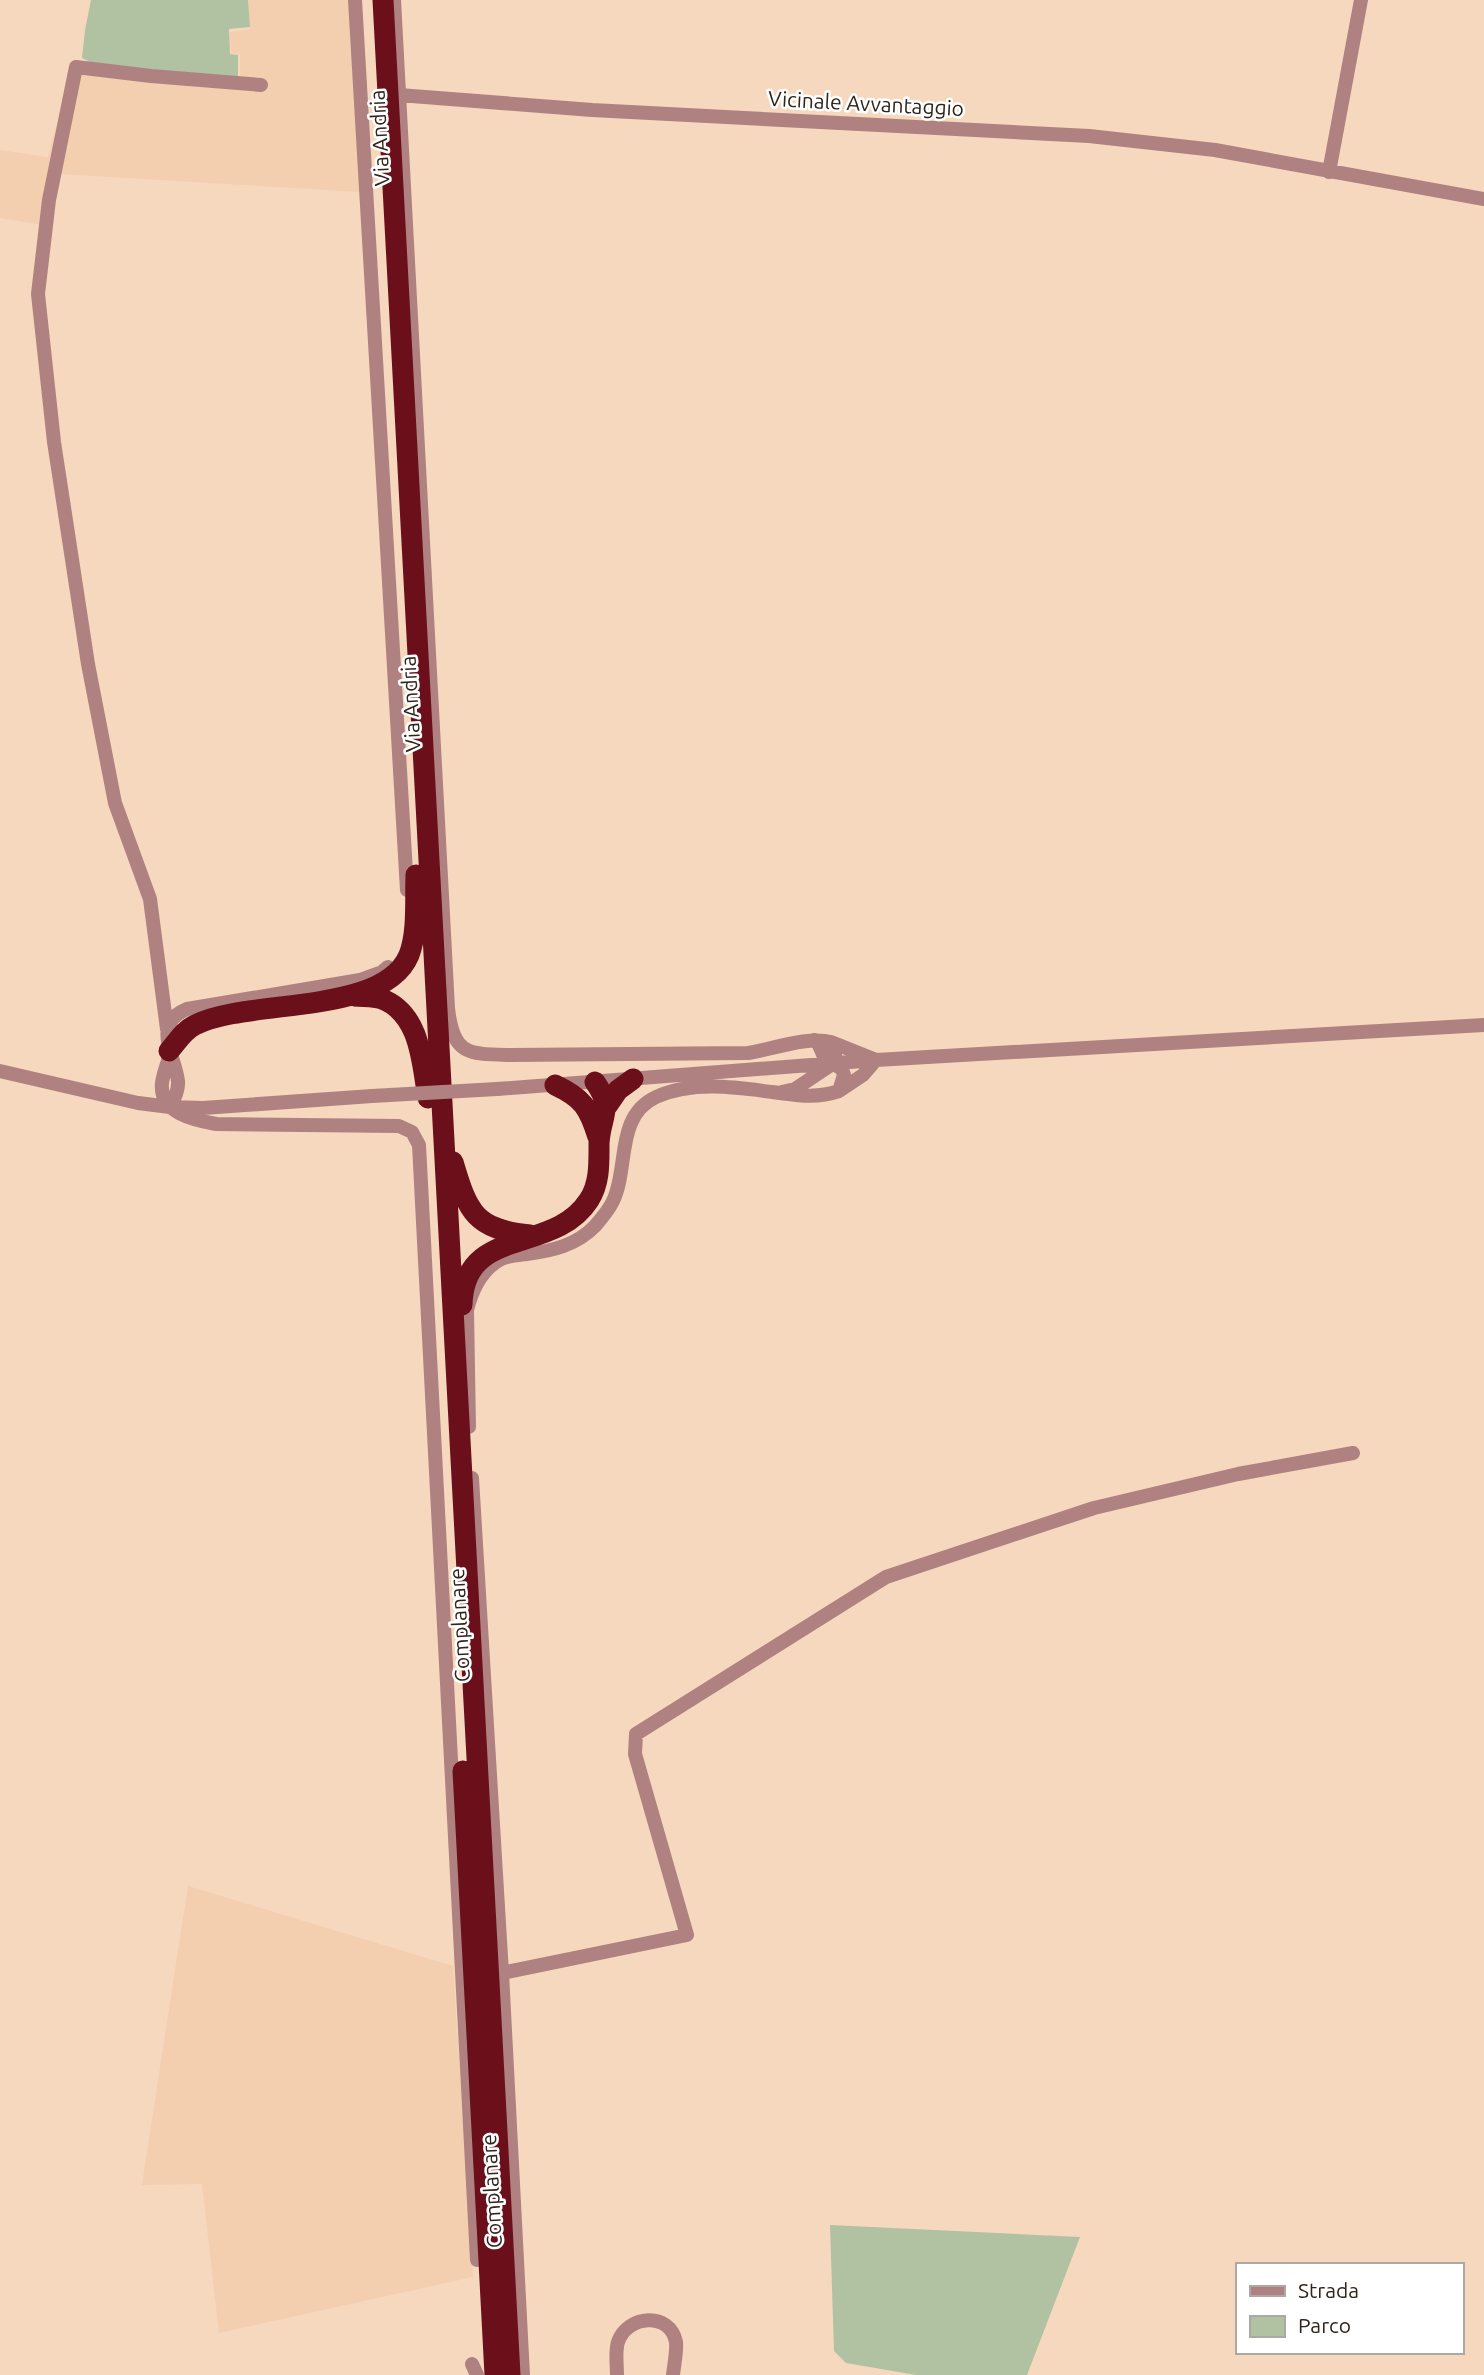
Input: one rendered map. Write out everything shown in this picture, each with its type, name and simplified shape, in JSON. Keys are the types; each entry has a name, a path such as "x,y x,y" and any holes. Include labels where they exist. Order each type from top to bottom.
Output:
{"highway":[{"path":"370,0 495,2375"},
{"path":"383,0 510,2375"},
{"path":"169,1046 194,1025 218,1017 352,995 384,983 408,957 412,942 416,875"},
{"path":"352,995 380,998 394,1005 412,1027 419,1042 428,1098"},
{"path":"598,1108 634,1079"},
{"path":"457,1387 462,1373 462,1300 465,1278 480,1258 507,1245 563,1226 590,1199 599,1171 598,1108 590,1096 596,1082"},
{"path":"555,1085 598,1108"},
{"path":"443,1132 464,1199 481,1220 503,1232 536,1236"}],"street":[{"name":"Via Andria","path":"169,1046 177,1013 187,1009 360,980 382,972 396,961 405,943 408,927 355,0"},
{"name":"Via Andria","path":"394,0 448,1008 453,1037 478,1055 748,1053 814,1040"},
{"path":"1329,172 1361,0"},
{"path":"170,1107 178,1082 169,1046 150,900 115,803 88,664 54,442 38,294 49,200 76,67 261,85"},
{"name":"Vicinale Avvantaggio","path":"399,95 593,110 1088,136 1215,150 1484,199"},
{"path":"0,1071 138,1103 203,1108 555,1085 876,1060 1484,1025"},
{"path":"814,1040 831,1042 876,1060"},
{"path":"814,1040 825,1059 842,1069 844,1075 839,1091"},
{"path":"831,1042 835,1055 834,1063"},
{"path":"169,1046 162,1085 163,1097 170,1107"},
{"name":"Complanare","path":"523,2375 469,1424 467,1310 471,1292 488,1270 502,1258 571,1244 593,1228 614,1200 631,1124 640,1109 655,1098 706,1087 735,1087 811,1097 839,1091 863,1075 876,1060"},
{"name":"Complanare","path":"780,1093 804,1084 834,1063"},
{"path":"796,1066 804,1084"},
{"path":"178,1082 203,1108"},
{"path":"138,1103 162,1085"},
{"name":"Complanare","path":"170,1107 189,1119 216,1124 399,1126 412,1132 419,1145 477,2260"},
{"path":"502,1973 687,1935 635,1754 636,1734 886,1577 1094,1508 1238,1474 1353,1453"},
{"path":"617,2375 618,2341 630,2324 645,2319 660,2322 673,2333 676,2344 673,2375"}],"shaded area":[{"path":"248,0 350,0 360,192 61,174 49,226 0,218 0,150 48,157 73,63 240,79 240,54 231,53 230,32 250,29"},
{"path":"188,1886 453,1966 473,2277 219,2333 202,2184 142,2185"}],"green space":[{"path":"91,0 248,0 250,27 229,29 230,54 238,55 238,80 98,66 82,58"},
{"path":"830,2225 1080,2237 1027,2375 916,2375 846,2363 834,2351"}]}
